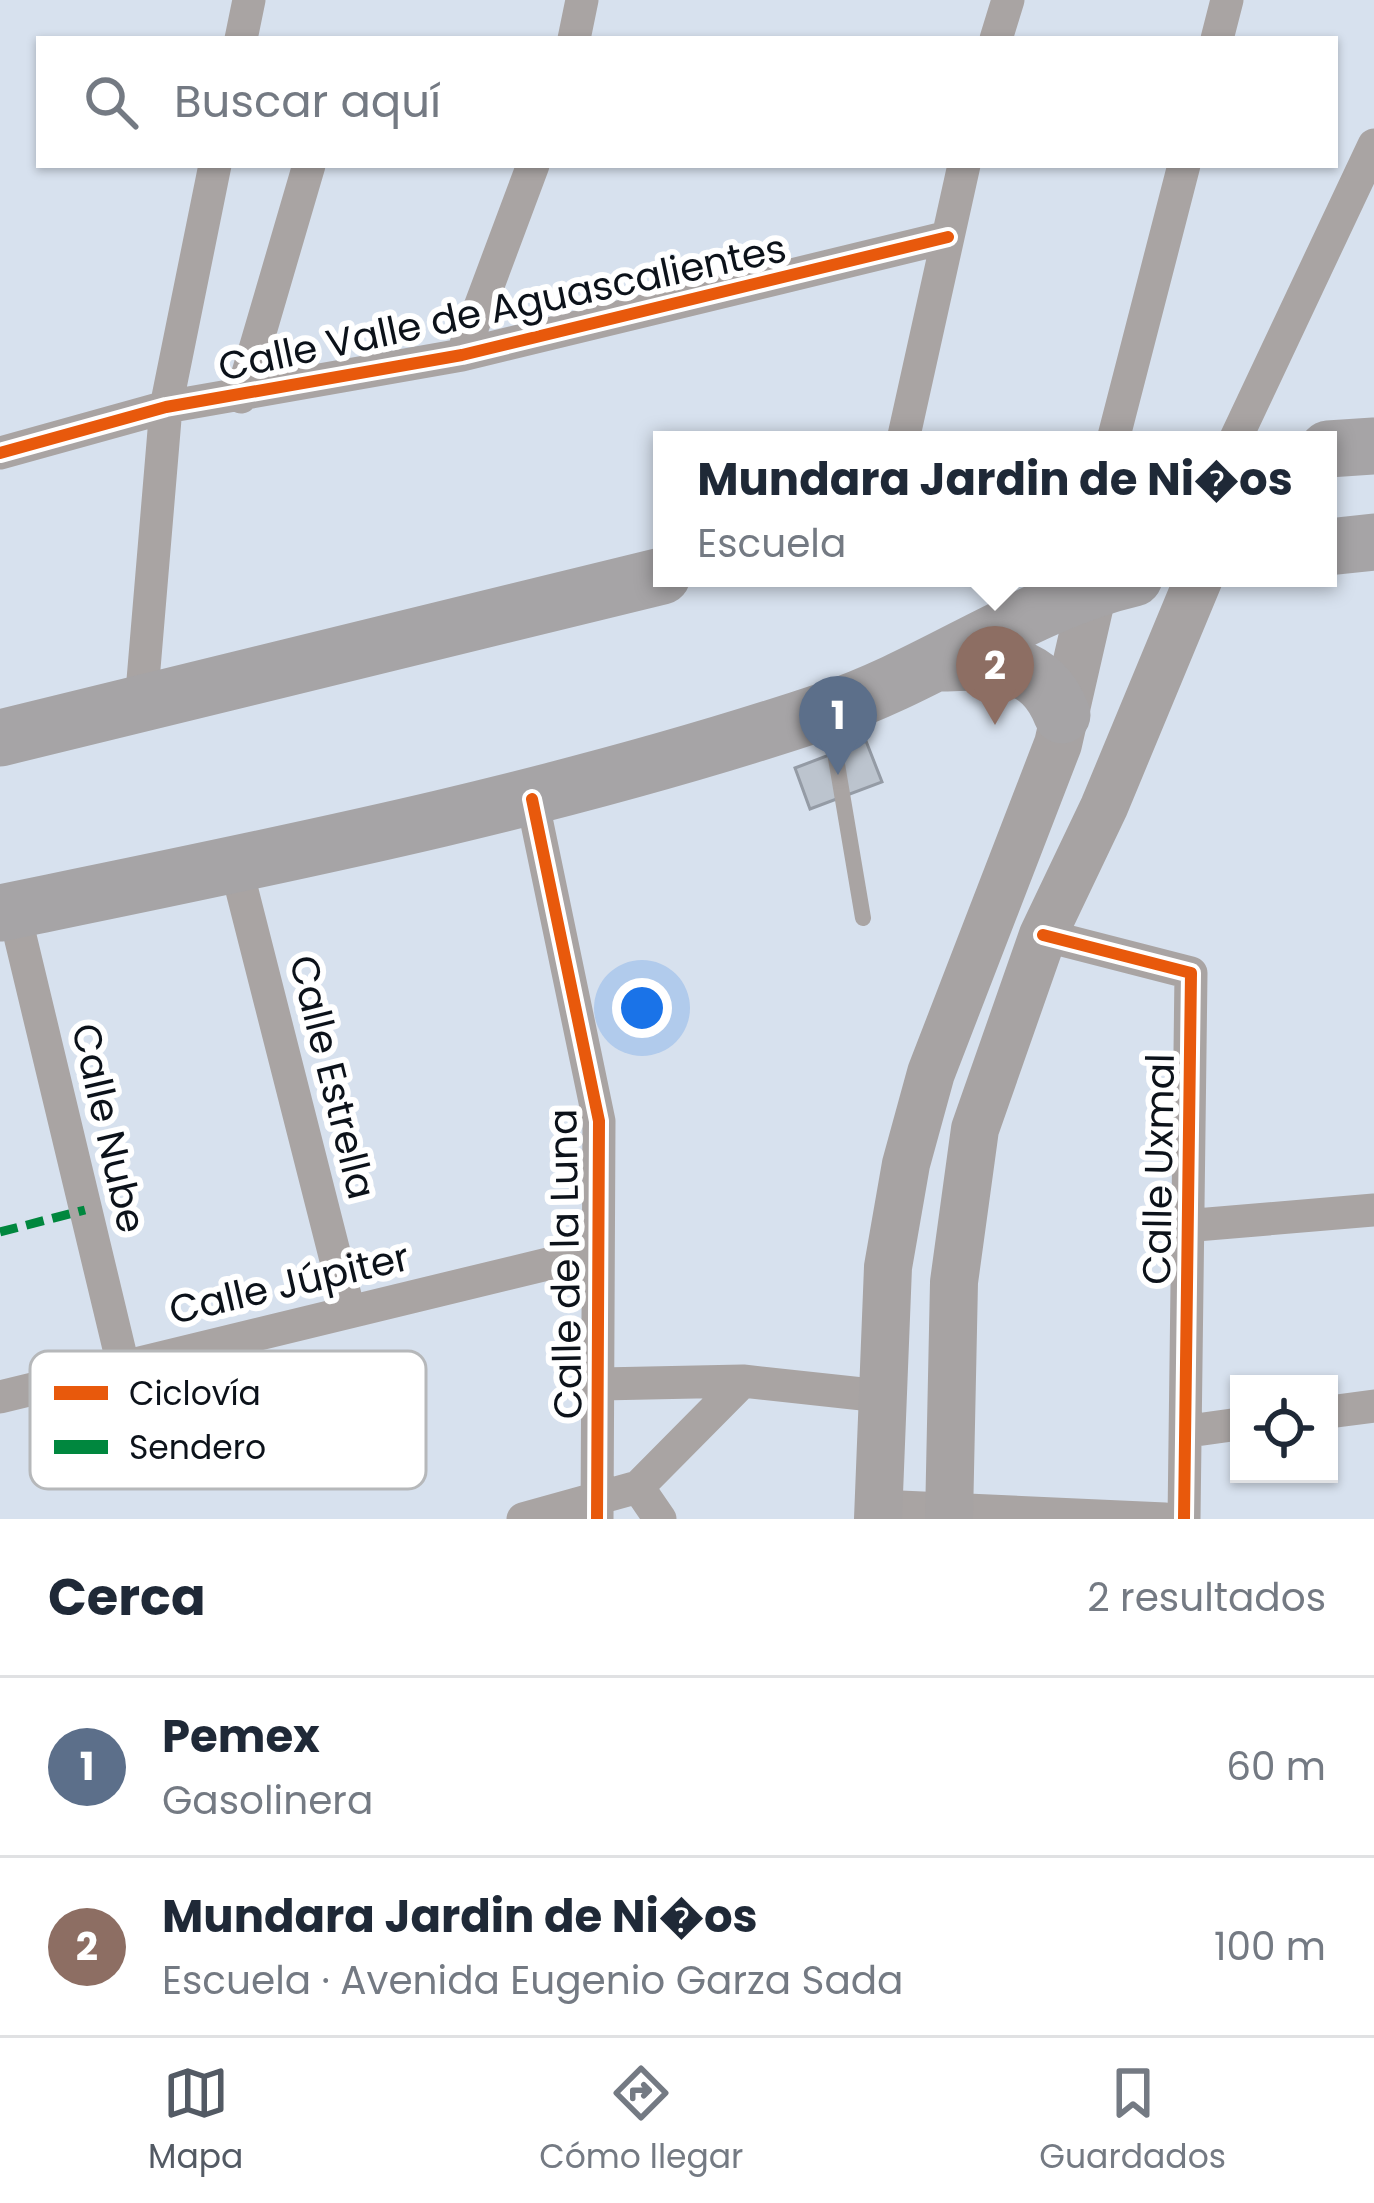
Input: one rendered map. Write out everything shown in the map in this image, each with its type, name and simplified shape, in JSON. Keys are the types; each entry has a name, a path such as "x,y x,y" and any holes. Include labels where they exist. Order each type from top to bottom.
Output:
{"highway":[{"path":"1337,448 1374,446"},
{"path":"1337,546 1374,542"},
{"path":"0,738 653,578"},
{"path":"7,912 532,799 828,710 942,663 1096,587"},
{"path":"942,663 1000,660 1034,674 1053,692 1063,715"}],"main road":[{"path":"878,1512 888,1267 912,1141 931,1073 1058,744 1063,715 1106,587"},
{"path":"949,1515 954,1282 975,1129 1043,935 1104,807 1195,587"}],"street":[{"path":"242,36 249,0"},
{"path":"575,36 582,0"},
{"path":"997,36 1008,0"},
{"path":"1218,36 1227,0"},
{"path":"1239,431 1374,145"},
{"path":"141,704 166,407 214,168"},
{"path":"241,397 308,168"},
{"path":"462,355 532,168"},
{"path":"905,431 963,168"},
{"path":"1115,431 1183,168"},
{"name":"Calle Valle de Aguascalientes","path":"0,453 166,407 462,355 948,237"},
{"name":"Calle de la Luna","path":"532,799 599,1121 597,1510"},
{"name":"Calle Estrella","path":"235,863 349,1311"},
{"name":"Calle Nube","path":"7,912 119,1351"},
{"name":"Calle Uxmal","path":"1043,935 1191,973 1184,1226 1189,1431 1184,1519"},
{"path":"1184,1226 1374,1210"},
{"name":"Calle Júpiter","path":"182,1351 597,1252"},
{"path":"601,1384 743,1381 881,1396"},
{"path":"523,1519 597,1510 638,1487 743,1381"},
{"name":"Calle Júpiter","path":"0,1397 30,1389"},
{"path":"1338,1411 1374,1406"},
{"path":"1189,1431 1230,1425"},
{"path":"638,1487 660,1519"},
{"path":"878,1512 1165,1519"}],"lane":[{"path":"828,710 863,918"}],"building":[{"path":"866,741 882,782 810,809 795,768"}],"marked path":[{"path":"0,1232 85,1210"}],"cycle path":[{"path":"0,453 166,407 462,355 948,237"},
{"path":"532,799 599,1121 597,1519"},
{"path":"1043,935 1191,973 1184,1519"}],"place":[{"name":"Mundara Jardin de Ni�os","path":"995,725"},
{"name":"Pemex","path":"838,775"}]}
